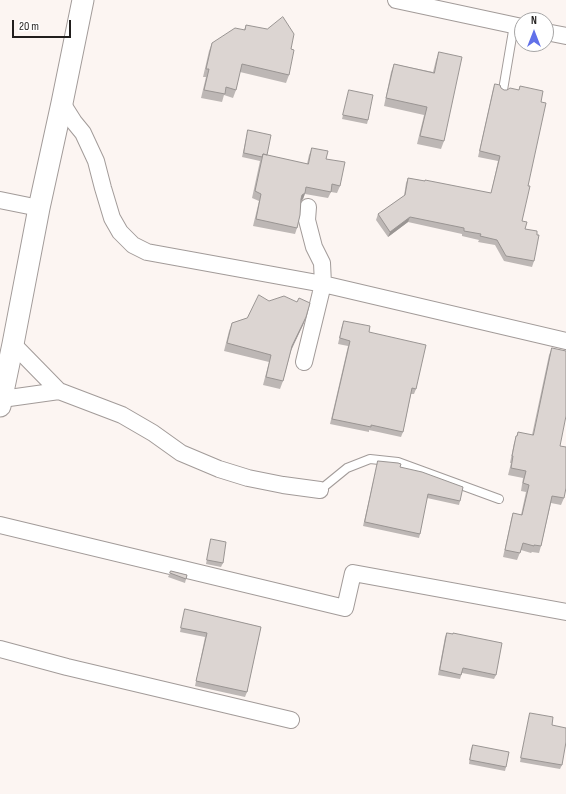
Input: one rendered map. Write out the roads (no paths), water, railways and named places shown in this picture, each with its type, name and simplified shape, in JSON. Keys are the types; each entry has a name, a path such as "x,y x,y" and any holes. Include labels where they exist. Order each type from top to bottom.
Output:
{"street":[{"path":"59,391 1,402 39,208 83,0"},
{"path":"396,0 514,25"},
{"path":"554,34 566,36"},
{"path":"62,103 83,133 96,161 112,218 120,232 133,245 147,252 323,284 566,341"},
{"path":"0,200 39,208"},
{"path":"304,362 323,284 322,263 314,247 307,220 308,207"},
{"path":"13,344 59,391 122,415 153,433 181,453 219,469 248,478 320,490"},
{"path":"0,525 345,608 353,573 566,612"},
{"path":"0,650 292,720"}],"lane":[{"path":"503,90 514,43"},
{"path":"320,490 347,468 370,459 398,462 499,499"}]}
